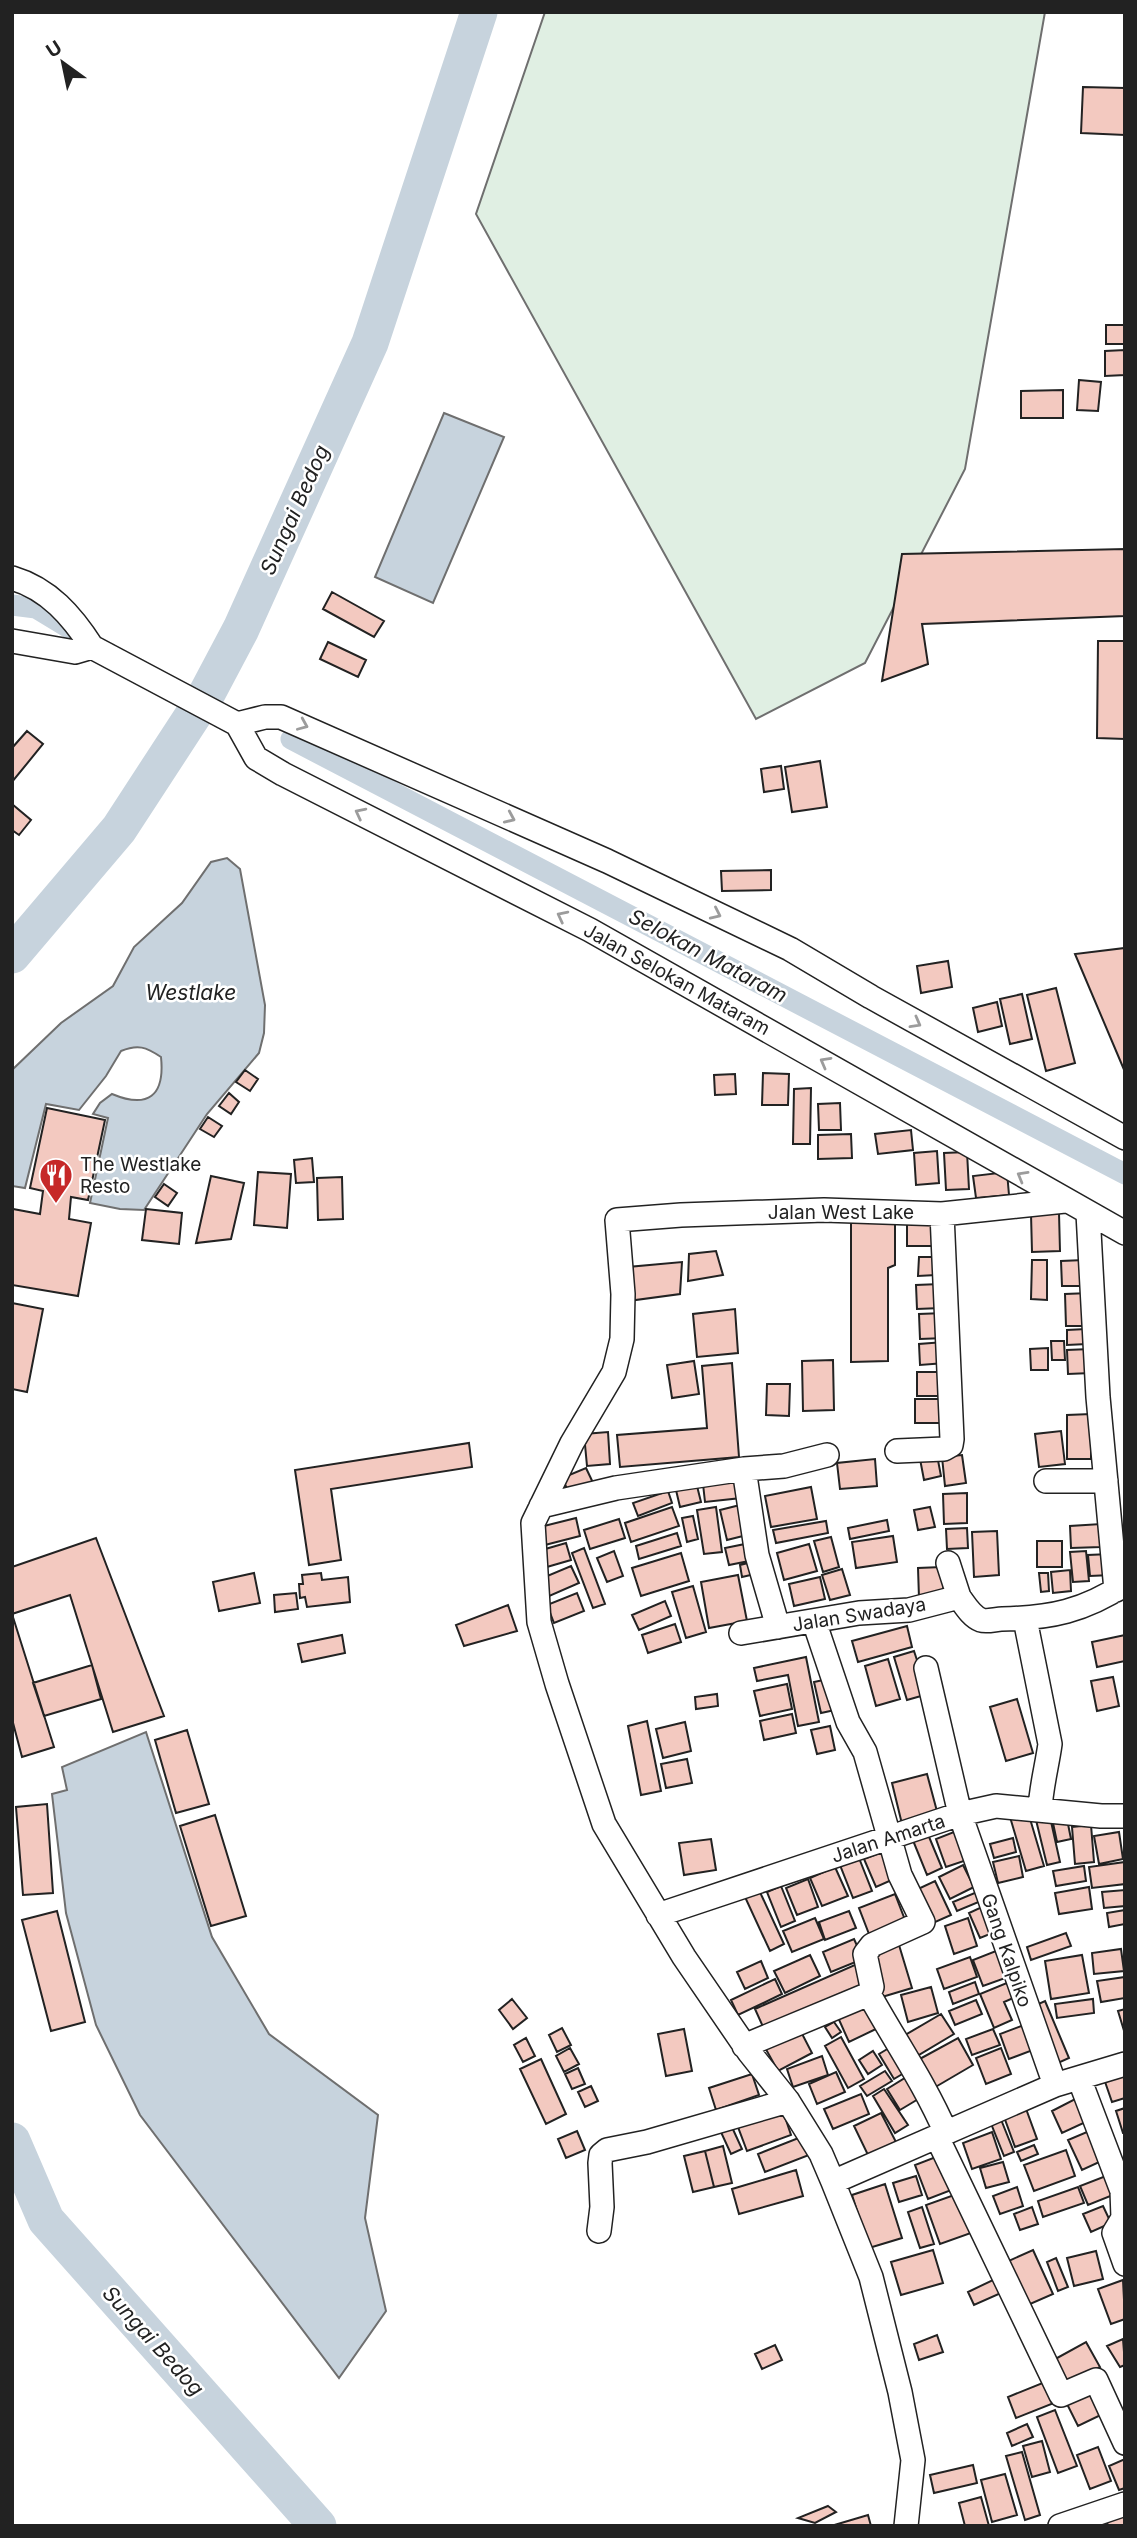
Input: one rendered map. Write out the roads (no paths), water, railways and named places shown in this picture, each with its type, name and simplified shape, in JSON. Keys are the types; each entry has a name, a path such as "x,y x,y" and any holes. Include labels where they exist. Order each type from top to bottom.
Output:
{"street":[{"path":"12,578 23,581 57,602 99,651 230,720 281,717 290,720 607,861 790,949 883,1004 1125,1138"},
{"path":"12,641 75,652 99,651"},
{"name":"Jalan Selokan Mataram","path":"230,720 256,758 283,774 590,930 878,1092 1065,1202 1125,1233"},
{"name":"Jalan West Lake","path":"541,1506 572,1443 614,1372 622,1339 617,1220 694,1214 824,1210 942,1214 1065,1202"},
{"path":"948,1563 959,1597 972,1614 982,1620 1025,1619 1069,1613 1101,1600 1120,1587 1098,1397 1088,1213"},
{"path":"897,1451 944,1449 951,1445 942,1214"},
{"path":"827,1455 784,1466 744,1469 616,1488 541,1506 533,1523 539,1622 604,1824 658,1915 744,2046 788,2101 821,2154 833,2182 871,2277 900,2392 913,2460 906,2526"},
{"name":"Jalan Swadaya","path":"744,1469 757,1555 778,1627 859,1613 909,1610 959,1597"},
{"path":"1046,1481 1106,1481"},
{"path":"1025,1619 1050,1744 1041,1786 1040,1810"},
{"path":"744,2046 869,1994 872,1987 865,1954 872,1945 923,1922 900,1875 865,1752 848,1722 814,1621"},
{"path":"741,1633 778,1627"},
{"name":"Gang Kalpiko","path":"926,1668 960,1814 1055,2085"},
{"name":"Jalan Amarta","path":"658,1915 960,1814 996,1806 1125,1816"},
{"path":"869,1994 916,2071 941,2135 1060,2395 1096,2380 1125,2443"},
{"path":"833,2182 1055,2085 1125,2064"},
{"path":"1079,2078 1122,2191 1123,2218 1114,2233 1125,2264"},
{"path":"599,2231 602,2207 600,2163 601,2155 607,2150 647,2143 788,2101"},
{"path":"1060,2526 1125,2504"}],"water":[{"path":"444,413 504,437 433,603 375,577"},
{"name":"Westlake","path":"227,858 240,869 265,1005 264,1033 259,1053 207,1114 144,1210 90,1203 108,1118 93,1114 100,1103 112,1094 135,1100 152,1096 157,1090 162,1070 161,1057 142,1048 121,1051 106,1076 79,1110 46,1104 25,1188 12,1186 12,1070 61,1023 113,986 134,947 182,903 211,862"},
{"path":"146,1732 212,1937 269,2034 378,2115 365,2218 386,2311 339,2378 140,2115 96,2025 66,1913 52,1794 67,1790 62,1767"}],"waterway":[{"name":"Sungai Bedog","path":"12,955 119,829 205,697 241,629 370,343 479,12"},
{"name":"Selokan Mataram","path":"12,605 36,608 69,628"},
{"name":"Selokan Mataram","path":"291,739 1125,1174"},
{"name":"Sungai Bedog","path":"12,2141 46,2220 318,2526"}],"place":[{"name":"The Westlake Resto","path":"56,1205"}]}
